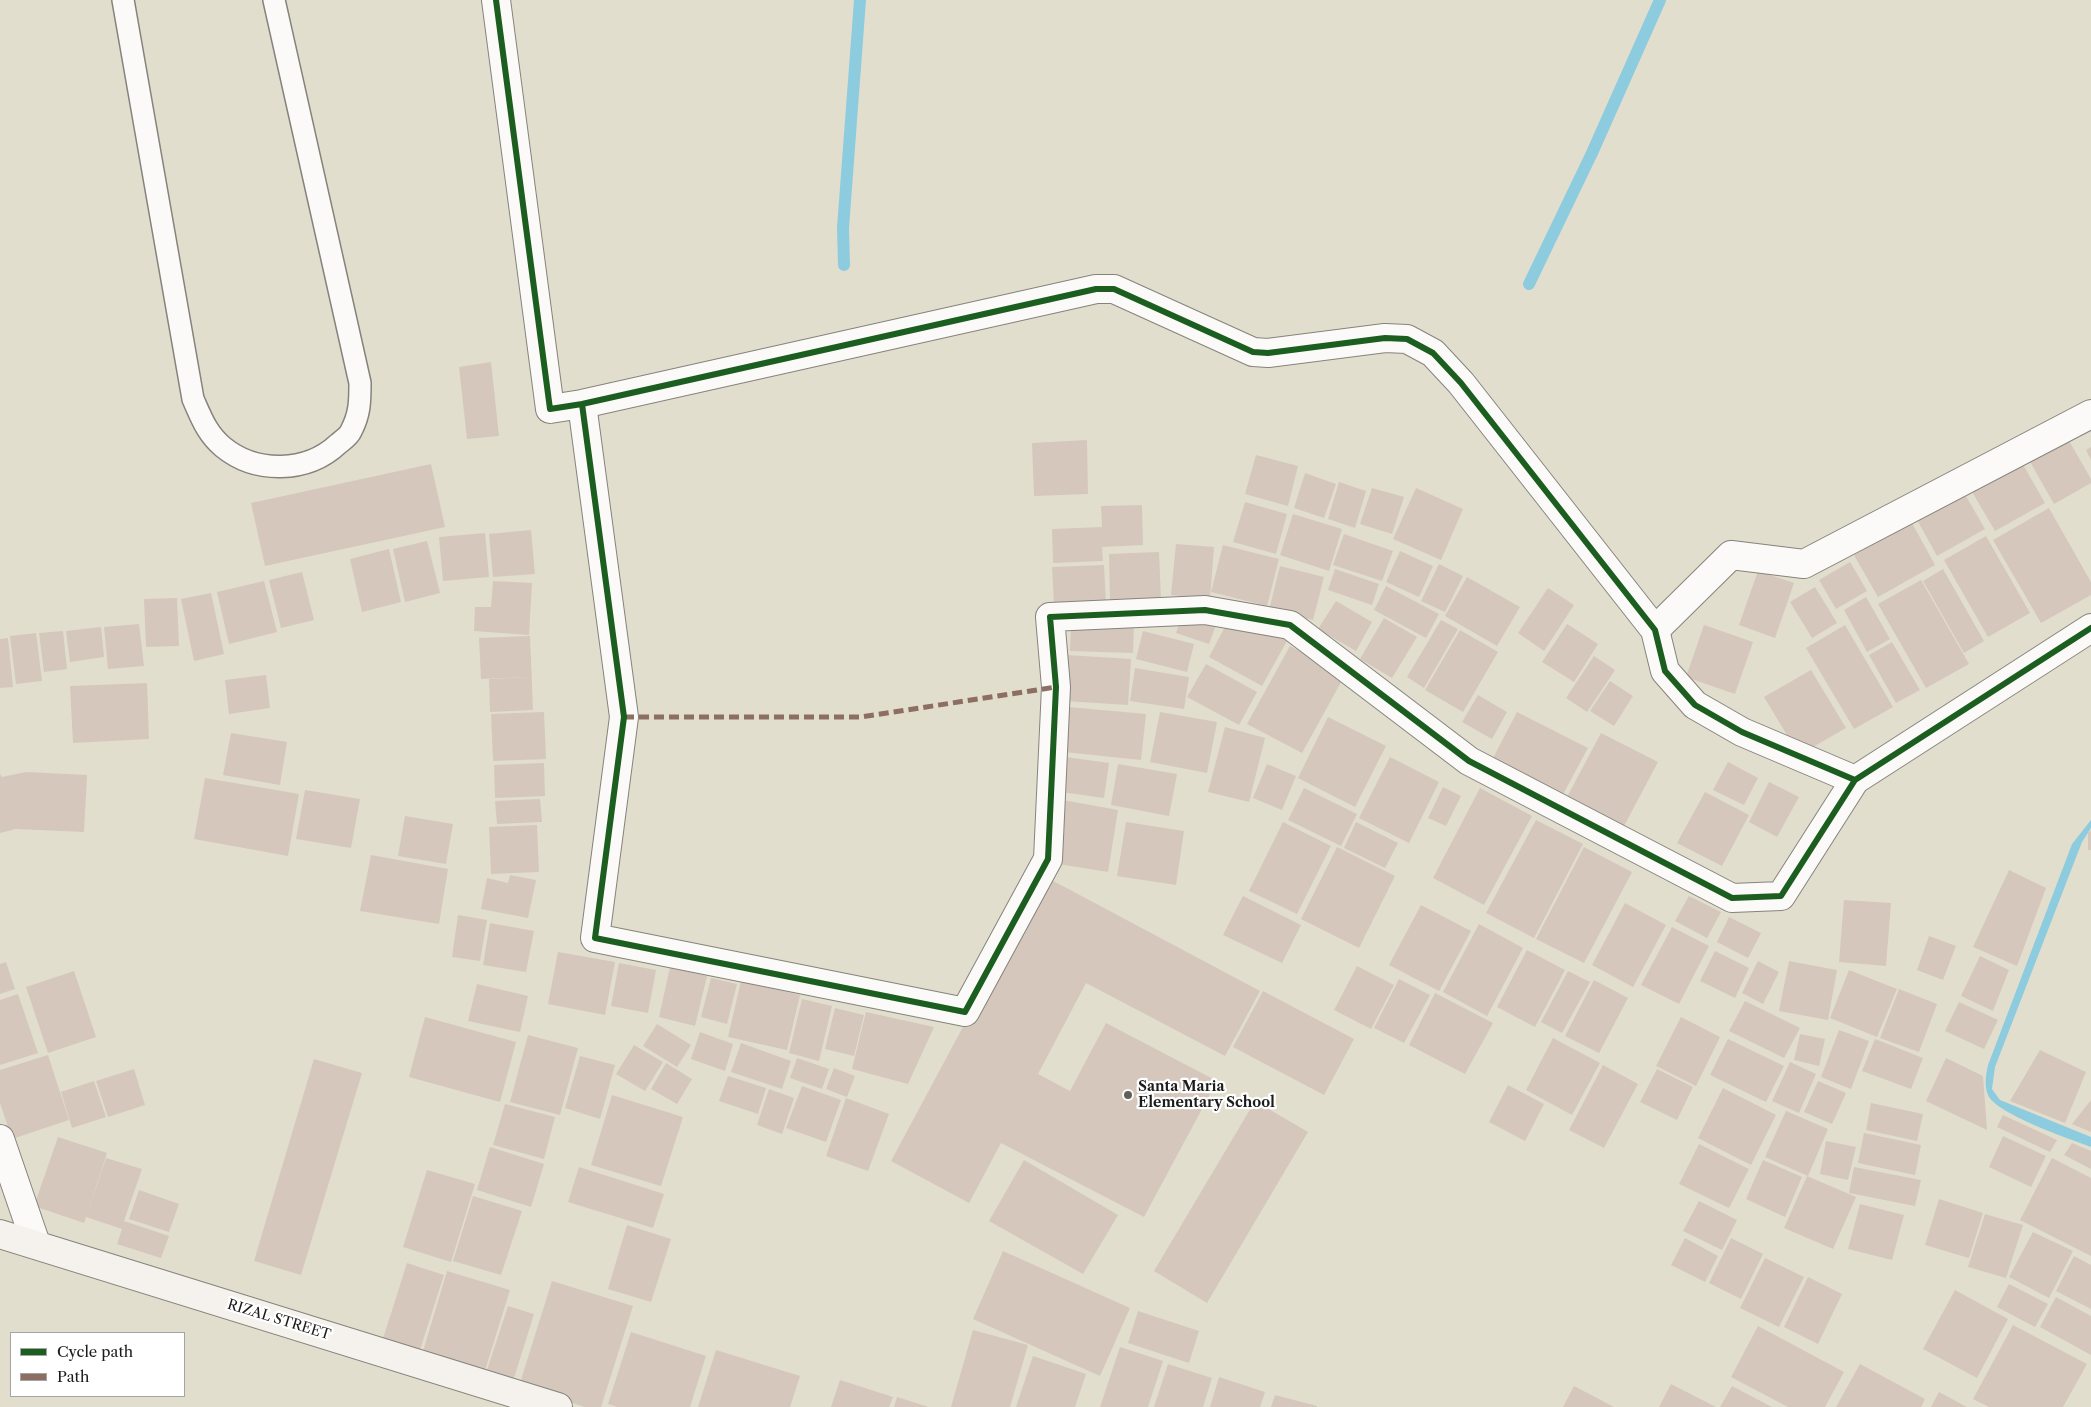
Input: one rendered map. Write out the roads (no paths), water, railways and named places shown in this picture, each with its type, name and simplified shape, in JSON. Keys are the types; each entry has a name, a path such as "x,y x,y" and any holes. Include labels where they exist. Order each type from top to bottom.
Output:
{"street":[{"path":"496,0 550,409 582,404 1096,288 1114,288 1254,352 1268,353 1385,338 1406,339 1433,353 1461,383 1654,630 1664,671 1695,705 1742,732 1855,780"},
{"path":"582,404 624,717 595,938 965,1012 1048,859 1056,687 1050,617 1205,610 1290,625 1469,761 1732,898 1781,896 1855,780 2091,628"},
{"path":"1654,630 1731,555 1804,564 2091,414"},
{"path":"0,1139 36,1244"},
{"name":"RIZAL STREET","path":"0,1234 558,1407"}],"lane":[{"path":"123,0 193,399 204,425 223,447 248,462 276,467 304,464 330,452 350,433 360,408 360,383 274,0"}],"water":[{"path":"2091,820 2091,828 2082,842 1995,1067 1992,1089 2000,1100 2091,1137 2091,1147 2051,1132 2005,1110 1988,1095 1986,1076 1988,1065 2072,844"}],"waterway":[{"path":"844,265 843,228 860,0"},
{"path":"1529,284 1592,153 1660,0"}],"place":[{"name":"Santa Maria Elementary School","path":"1128,1095"}]}
